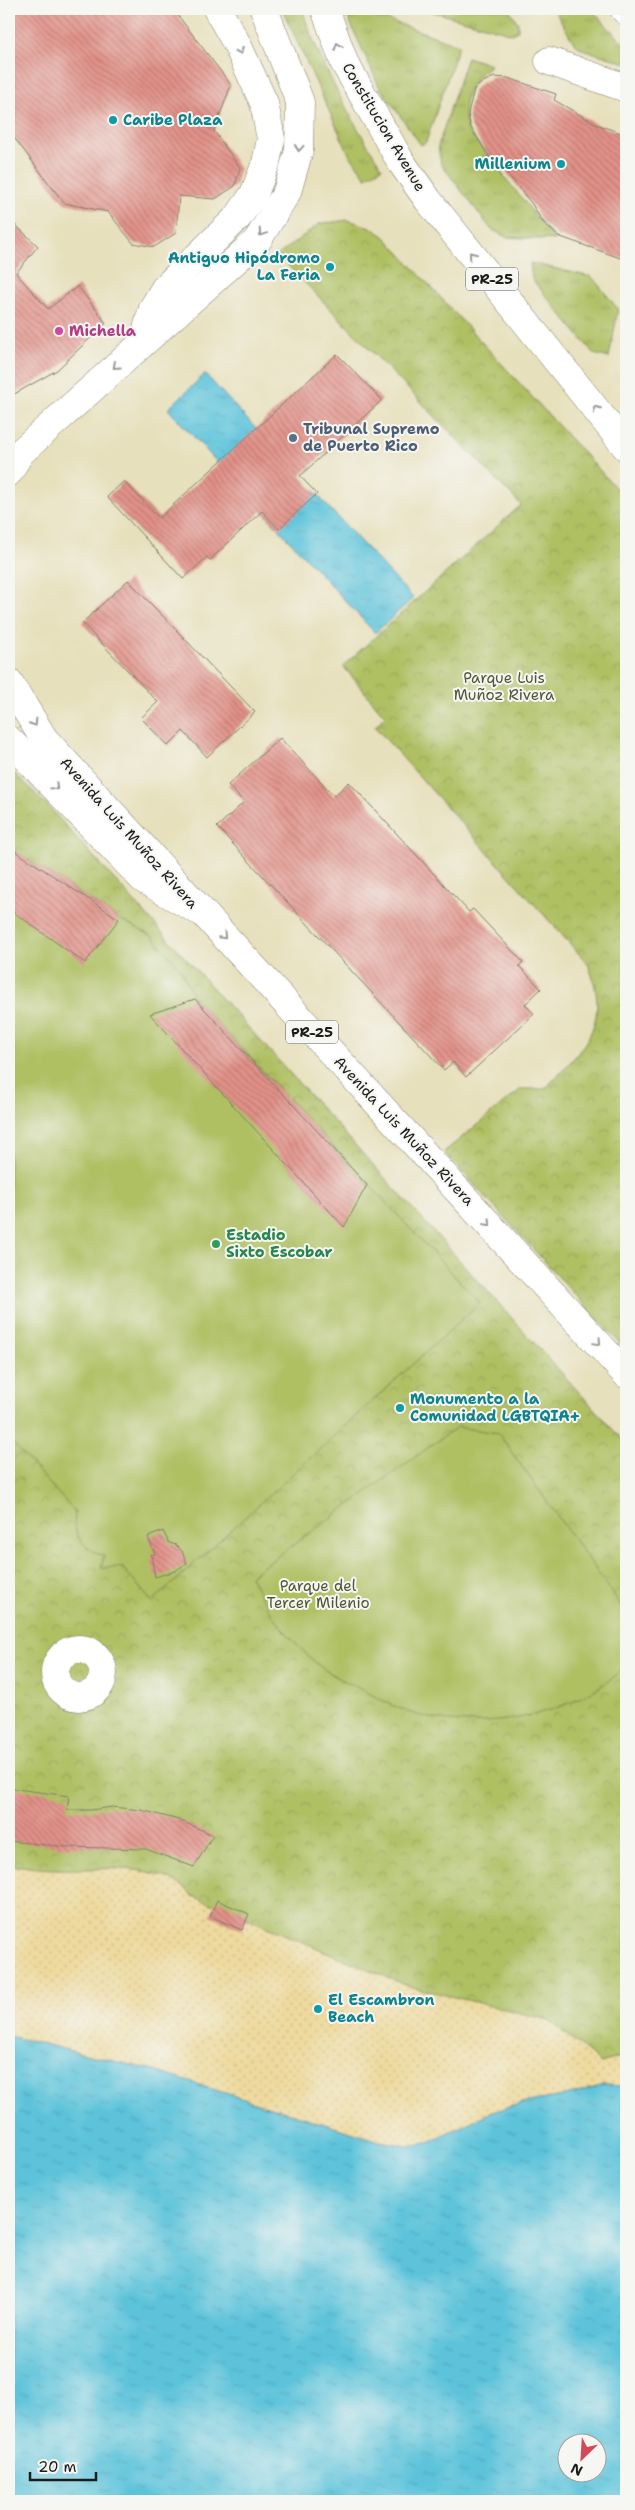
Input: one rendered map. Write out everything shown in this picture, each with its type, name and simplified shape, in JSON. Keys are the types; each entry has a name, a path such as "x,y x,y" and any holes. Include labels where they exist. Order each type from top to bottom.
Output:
{"main road":[{"path":"144,340 153,308 165,288 238,217 254,194 266,163 271,139 264,103 237,44 217,9"},
{"path":"13,462 144,340 256,241 287,192 300,150 300,102 264,9"},
{"name":"Constitucion Avenue","path":"325,9 344,62 401,162 428,200 626,447"},
{"path":"549,61 626,88"},
{"name":"Avenida Luis Muñoz Rivera","path":"9,682 44,739 626,1374"},
{"path":"9,740 143,879 202,913"}],"green space":[{"path":"282,9 302,9 309,30 337,91 382,168 366,177 349,154"},
{"path":"344,9 357,9 459,45 426,142 421,145 379,86"},
{"path":"423,9 509,9 518,23 518,30 513,34"},
{"path":"554,9 591,9 626,46 626,63 582,49 574,43"},
{"path":"467,57 491,65 476,78 467,94 465,121 468,131 555,240 506,237 491,229 441,164 438,146"},
{"name":"Parque Luis Muñoz Rivera","path":"348,220 370,227 384,236 626,499 626,1350 444,1152 521,1089 545,1089 582,1048 595,1020 597,1004 595,985 588,964 375,727 385,716 343,666 521,505 278,255 319,224"},
{"path":"530,263 592,277 618,309 609,358 594,354 532,279"},
{"name":"Parque del Tercer Milenio","path":"9,768 44,802 626,1444 626,2055 601,2063 549,2020 408,1986 193,1896 179,1884 163,1876 128,1869 49,1869 9,1865"},
{"name":"Estadio Sixto Escobar","path":"9,847 119,919 152,936 180,968 195,999 480,1303 152,1602 122,1567 101,1568 104,1556 84,1545 80,1540 75,1527 75,1512 9,1439"},
{"path":"457,1427 498,1433 626,1612 626,1667 606,1683 584,1696 561,1706 536,1714 486,1722 460,1722 435,1719 404,1710 325,1670 313,1660 292,1639 273,1615 250,1576"}],"sand":[{"name":"El Escambron Beach","path":"112,1856 626,1982 626,2086 603,2085 575,2094 523,2103 489,2113 427,2143 406,2146 379,2141 148,2069 9,2036 9,1864"}],"water":[{"path":"205,374 413,598 375,633 168,409"},
{"path":"9,2036 148,2069 379,2141 406,2146 427,2143 489,2113 523,2103 575,2094 603,2085 626,2086 626,2501 9,2501"}],"building":[{"name":"Caribe Plaza","path":"9,9 173,9 231,85 214,131 240,168 235,186 215,199 179,196 176,233 154,247 133,243 108,212 64,203 9,131"},
{"name":"Millenium","path":"494,77 508,78 556,94 554,100 596,124 626,135 626,260 558,236 542,221 532,204 504,170 490,158 470,126 468,113 474,89"},
{"name":"Michella","path":"9,219 38,246 16,273 48,309 78,286 106,323 57,370 9,397"},
{"name":"Tribunal Supremo de Puerto Rico","path":"337,354 382,400 300,476 317,494 279,529 262,511 210,560 207,557 183,579 107,497 124,481 159,518"},
{"path":"128,580 255,712 207,757 183,731 168,746 141,718 158,702 82,623"},
{"path":"280,738 334,796 349,782 469,912 473,909 523,962 519,966 541,989 525,1004 534,1014 466,1077 453,1062 444,1070 217,827 244,802 228,785"},
{"path":"9,847 119,919 85,963 9,909"},
{"path":"195,999 367,1185 344,1227 150,1014"},
{"path":"163,1531 169,1543 176,1545 182,1551 187,1563 175,1571 155,1577 151,1555 155,1554 148,1537"},
{"path":"9,1788 69,1796 67,1810 91,1810 112,1807 141,1810 179,1820 213,1835 194,1867 146,1849 67,1847 9,1841"},
{"path":"217,1900 249,1914 242,1930 210,1916"}],"place":[{"name":"Caribe Plaza","path":"113,120"},
{"name":"Millenium","path":"561,164"},
{"name":"Antiguo Hipódromo La Feria","path":"330,267"},
{"name":"Michella","path":"59,331"},
{"name":"Tribunal Supremo de Puerto Rico","path":"293,438"},
{"name":"Estadio Sixto Escobar","path":"216,1244"},
{"name":"Monumento a la Comunidad LGBTQIA+","path":"400,1408"},
{"name":"El Escambron Beach","path":"318,2009"}]}
